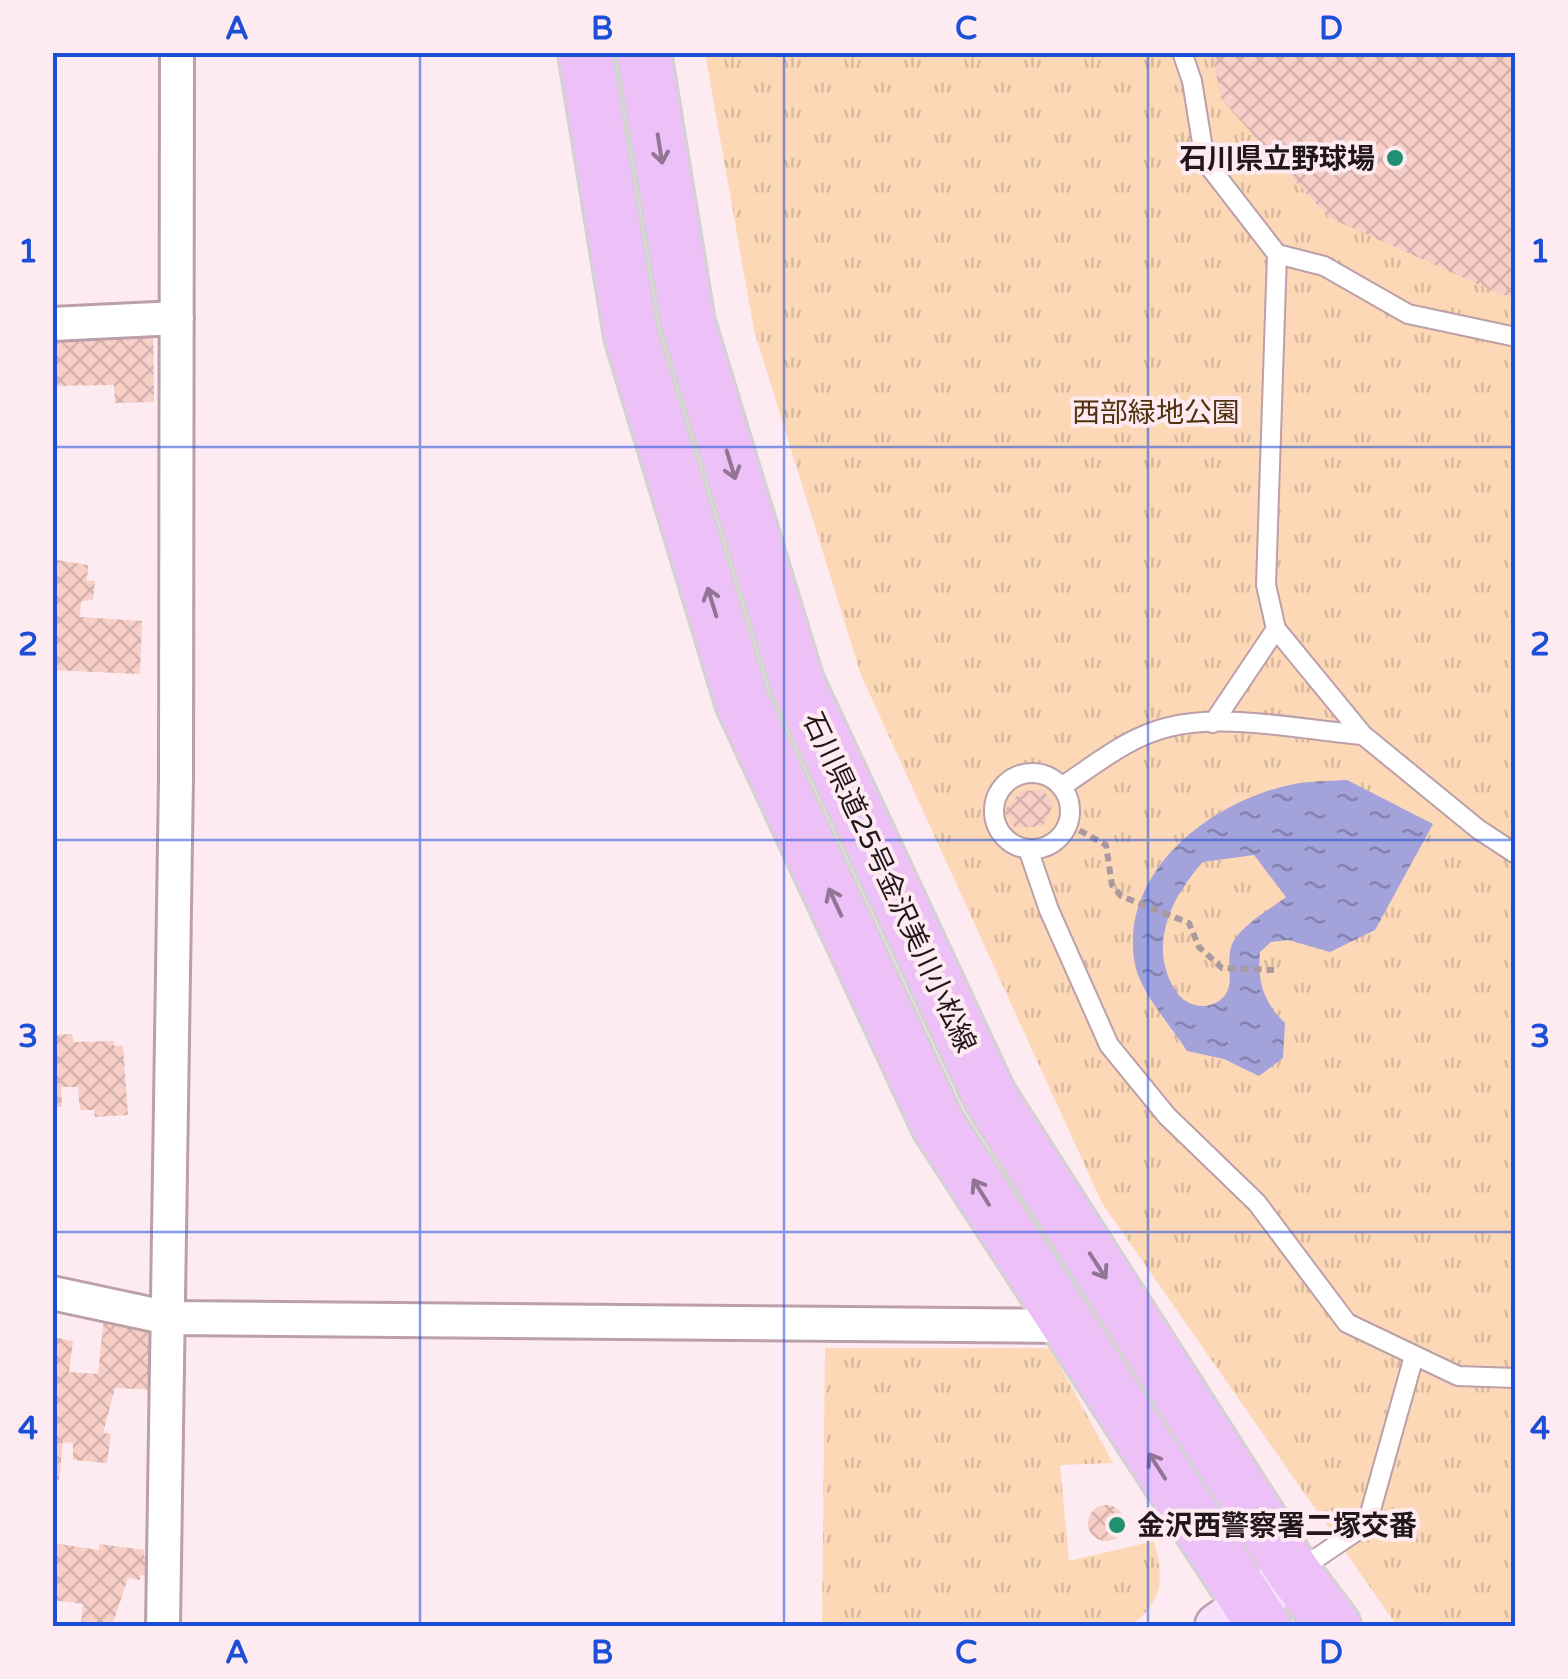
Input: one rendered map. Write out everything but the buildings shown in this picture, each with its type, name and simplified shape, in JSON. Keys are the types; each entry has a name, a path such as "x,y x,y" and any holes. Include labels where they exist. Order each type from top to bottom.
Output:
{"main road":[{"name":"石川県道25号金沢美川小松線","path":"586,52 631,336 742,702 938,1125 1244,1620"},
{"name":"石川県道25号金沢美川小松線","path":"644,52 688,323 797,682 990,1098 1294,1574 1334,1626"},
{"path":"1244,1620 1294,1574"}],"street":[{"path":"163,1626 169,1318 177,52"},
{"path":"52,324 177,318"},
{"path":"52,1292 169,1318 1065,1326"}],"lane":[{"path":"1182,52 1192,81 1205,161 1277,254 1324,266 1408,314 1516,336"},
{"path":"1277,254 1266,584 1276,629 1363,735 1478,829 1516,854"},
{"path":"1213,723 1276,629"},
{"path":"1061,787 1126,744 1169,727 1213,723 1363,735"},
{"path":"1027,774 1039,774 1061,787 1068,798 1068,824 1052,844 1028,850 1006,839 998,829 994,818 998,794 1005,784 1027,774"},
{"path":"1028,850 1049,910 1109,1045 1167,1116 1257,1203 1346,1323 1458,1376 1516,1378"},
{"path":"1294,1574 1367,1524 1414,1356"}],"path":[{"path":"1068,824 1106,845 1112,884 1121,896 1189,923 1199,947 1222,968 1269,970"}],"green space":[{"name":"西部緑地公園","path":"705,53 1515,53 1515,1626 1397,1626 1102,1203 861,675 754,330"},
{"path":"825,1348 1050,1348 1113,1463 1060,1465 1069,1561 1154,1541 1160,1578 1150,1607 1131,1626 822,1626"}],"water":[{"path":"1347,780 1433,824 1375,930 1330,952 1288,940 1271,942 1260,952 1264,991 1285,1023 1283,1058 1259,1076 1224,1059 1187,1051 1148,995 1134,959 1134,926 1143,896 1158,868 1205,822 1234,805 1294,784","holes":["1254,855 1286,897 1250,923 1233,942 1229,985 1222,999 1198,1006 1178,994 1164,960 1166,925 1181,892 1203,862"]}],"place":[{"name":"石川県立野球場","path":"1395,158"},
{"name":"金沢西警察署二塚交番","path":"1117,1525"}]}
